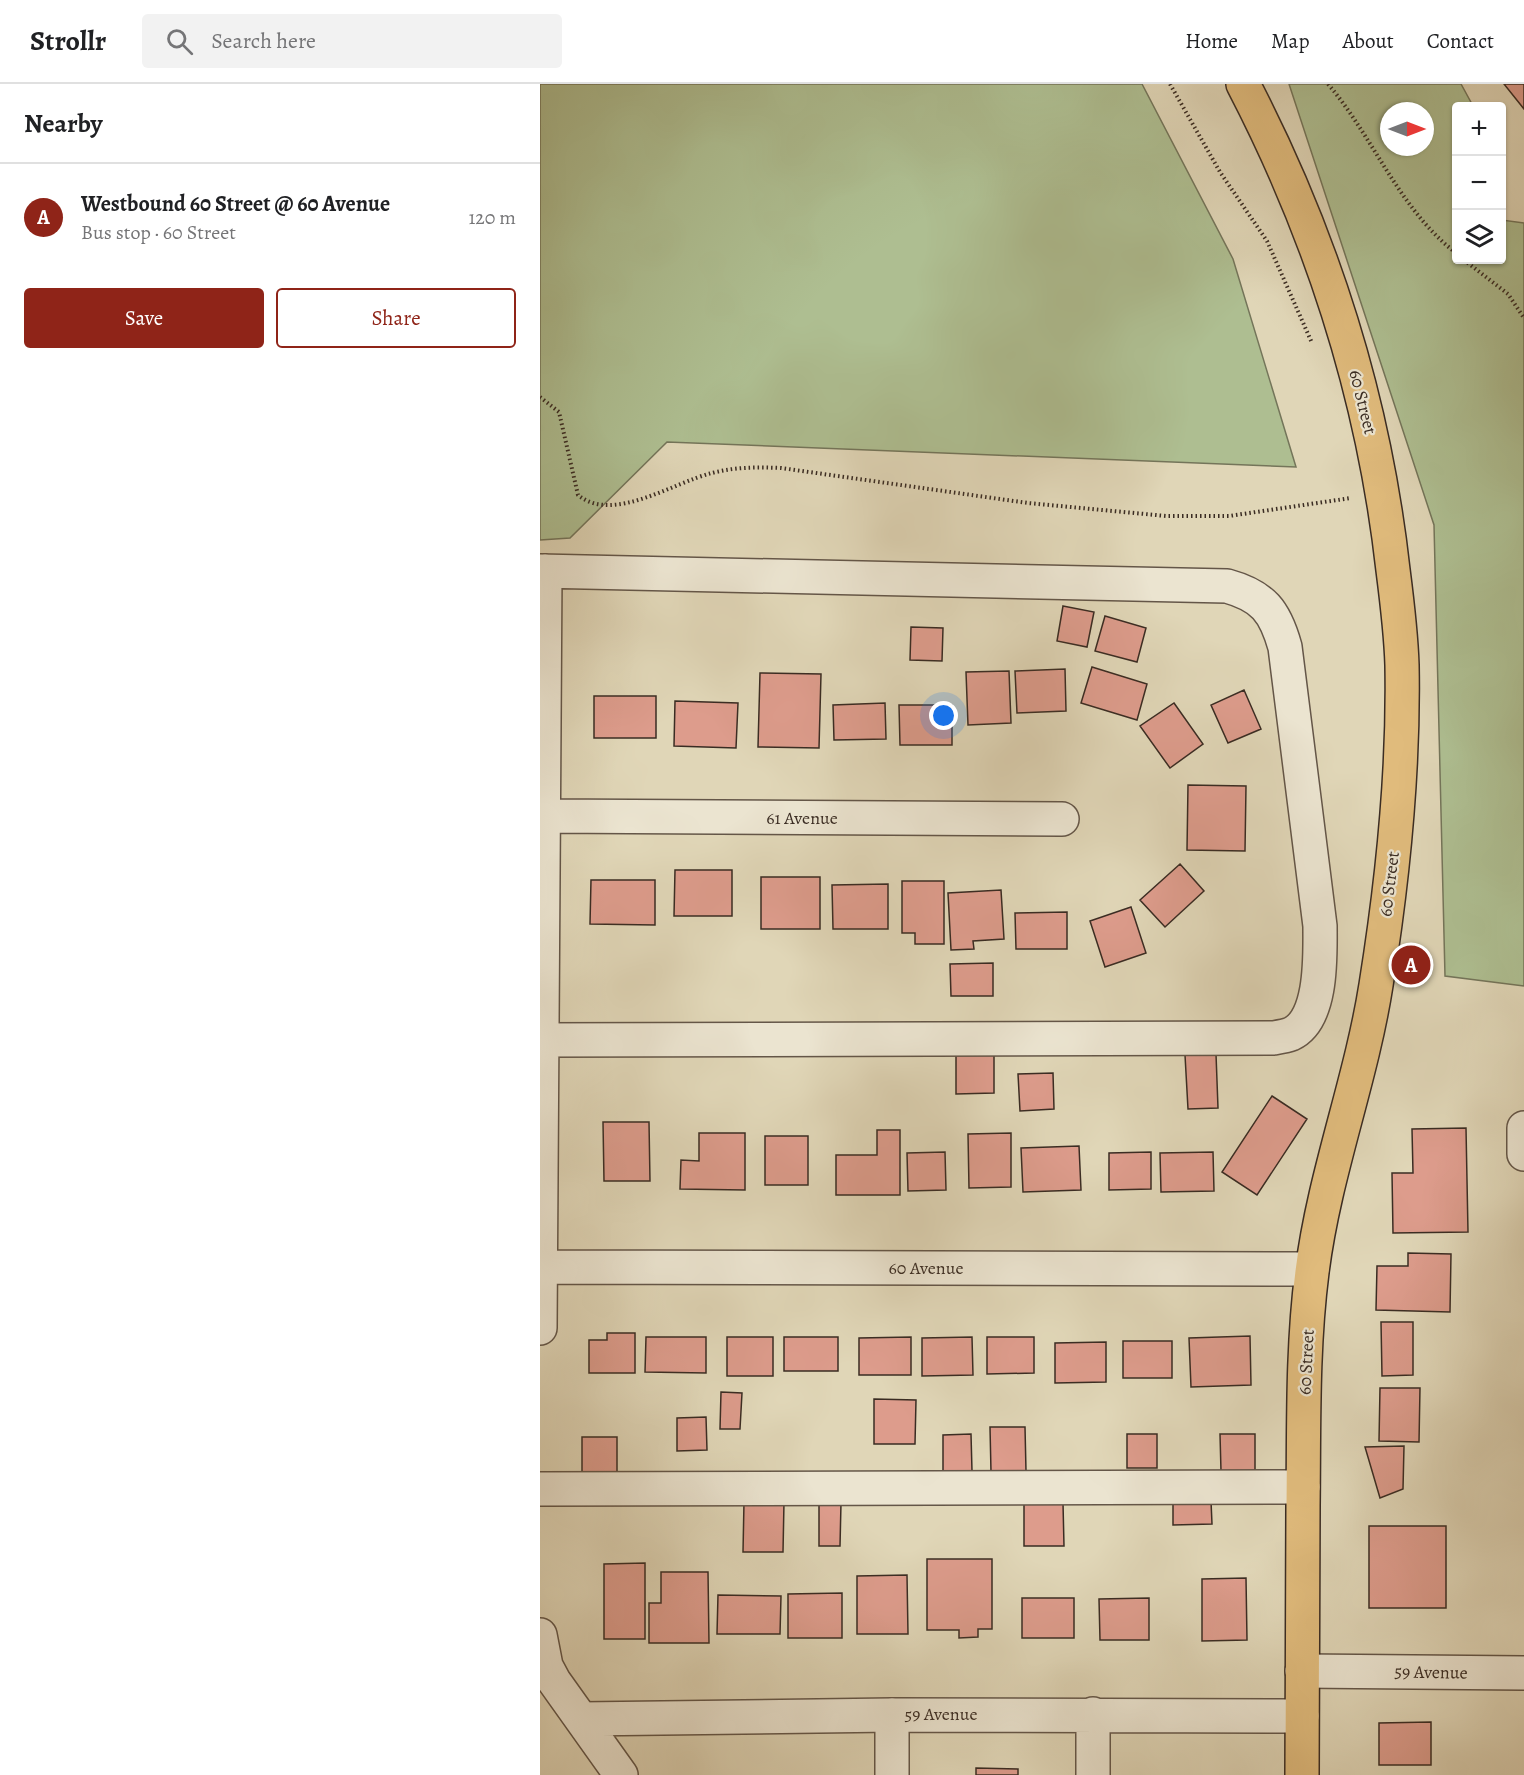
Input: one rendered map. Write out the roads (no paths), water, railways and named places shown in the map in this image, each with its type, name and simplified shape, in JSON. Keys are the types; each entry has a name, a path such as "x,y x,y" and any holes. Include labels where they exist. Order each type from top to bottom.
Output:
{"main road":[{"name":"60 Street","path":"1243,84 1294,192 1328,278 1349,346 1370,426 1388,524 1402,661 1396,832 1376,989 1312,1269 1304,1370 1302,1775"}],"street":[{"path":"540,1328 542,571 1227,586 1249,592 1265,606 1278,624 1285,646 1320,926 1320,958 1311,1008 1302,1026 1292,1034 1273,1038 541,1040"},
{"name":"61 Avenue","path":"543,816 1062,819"},
{"path":"1524,1128 1524,1154"},
{"name":"60 Avenue","path":"540,1267 1312,1269"},
{"path":"540,1490 1303,1487"},
{"path":"540,1635 546,1666 621,1775"},
{"name":"59 Avenue","path":"1302,1671 1524,1673"},
{"path":"1093,1714 1093,1775"},
{"name":"59 Avenue","path":"581,1719 1093,1714 1302,1716"},
{"path":"892,1715 892,1775"}],"place":[{"name":"Westbound 60 Street @ 60 Avenue","path":"1411,965"}]}
